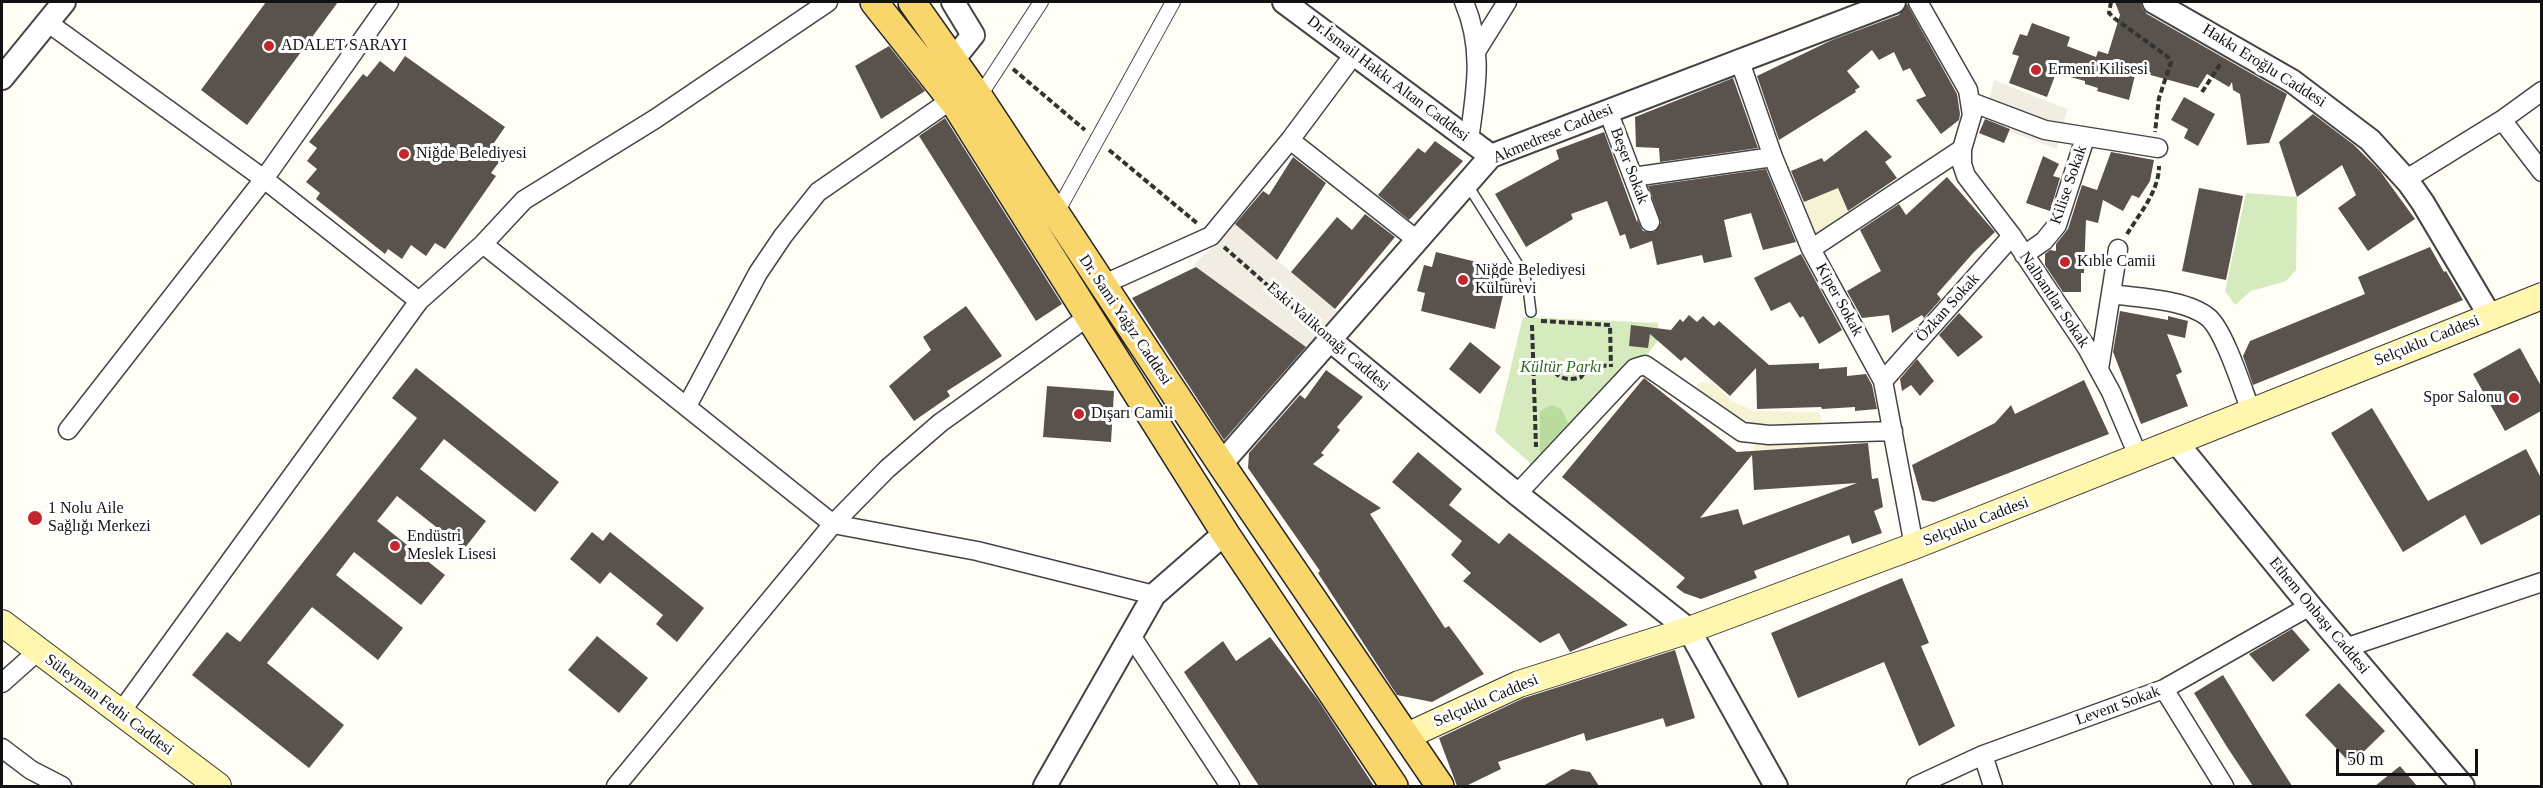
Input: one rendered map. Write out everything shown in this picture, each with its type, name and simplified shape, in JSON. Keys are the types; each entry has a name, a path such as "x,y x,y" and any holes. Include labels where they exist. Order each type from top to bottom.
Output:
{"main road":[{"name":"Dr. Sami Yağız Caddesi","path":"874,2 951,100 1225,533 1394,786"},
{"name":"Dr. Sami Yağız Caddesi","path":"912,2 979,97 1221,464 1440,786"},
{"name":"Selçuklu Caddesi","path":"1407,736 1519,684 1689,630 1914,546 2541,296"},
{"name":"Süleyman Fethi Caddesi","path":"2,623 218,786"}],"street":[{"path":"2,78 64,2"},
{"path":"68,430 264,179 389,2"},
{"path":"120,714 419,301 483,244 524,200 655,119 828,2"},
{"path":"952,2 973,35 953,60"},
{"path":"979,97 1041,2"},
{"path":"1056,214 1173,2"},
{"name":"Dr.İsmail Hakkı Altan Caddesi","path":"1284,2 1491,156"},
{"path":"1464,2 1473,22 1477,50 1478,81 1469,140"},
{"path":"1477,50 1507,2"},
{"name":"Akmedrese Caddesi","path":"1221,464 1491,156 1739,59 1894,2"},
{"name":"Nalbantlar Sokak","path":"1918,2 1963,79 1971,102 1972,115 1962,149 1962,164 1966,176 2012,236 2099,369 2139,458"},
{"name":"Hakkı Eroğlu Caddesi","path":"2154,2 2233,44 2292,81 2345,119 2379,149 2423,203 2490,316"},
{"path":"47,22 264,179 419,301"},
{"path":"1102,285 1211,236 1290,140 1355,53"},
{"name":"Kiper Sokak","path":"1739,59 1773,156 1811,249 1883,381 1914,546"},
{"path":"2405,180 2502,120 2541,91"},
{"path":"687,406 758,273 783,236 818,192 951,100"},
{"name":"Kilise Sokak","path":"1971,102 2028,125 2085,138 2158,148"},
{"name":"Beşer Sokak","path":"1608,111 1650,222"},
{"path":"2502,120 2541,172"},
{"name":"Kilise Sokak","path":"2024,255 2044,240 2057,225 2085,138"},
{"path":"1290,140 1417,240"},
{"path":"1811,249 1962,149"},
{"path":"1633,177 1773,156"},
{"name":"Özkan Sokak","path":"1883,381 2012,236"},
{"path":"483,244 833,524 976,551 1154,595"},
{"path":"2099,369 2118,249"},
{"path":"2111,294 2177,304 2199,311 2210,319 2222,338 2252,411"},
{"path":"616,786 833,524 887,469 940,423 1089,316"},
{"name":"Eski Valikonağı Caddesi","path":"1330,340 1517,494 1689,630"},
{"path":"1517,494 1635,368 1645,364 1732,427 1754,435 1893,431"},
{"name":"Ethem Onbaşı Caddesi","path":"2177,443 2345,648 2463,786"},
{"path":"1045,786 1154,595 1225,533"},
{"path":"2345,648 2541,582"},
{"name":"Levent Sokak","path":"1916,786 1983,755 2164,689 2310,606"},
{"path":"1689,630 1776,786"},
{"path":"1130,634 1230,786"},
{"path":"2,683 38,651"},
{"path":"2164,689 2224,786"},
{"path":"2,748 31,770 62,786"},
{"path":"1983,755 1993,786"}],"lane":[{"path":"1467,184 1524,274 1531,312"}],"path":[{"path":"2111,2 2109,13 2169,57 2172,62 2156,115 2155,132 2159,177 2150,197 2118,249"},
{"path":"2202,92 2233,44"},
{"name":"Eski Valikonağı Caddesi","path":"1003,60 1330,340"},
{"path":"1543,467 1537,457 1532,320 1610,324 1610,366"},
{"path":"1533,364 1549,363 1553,372 1566,379 1581,376 1590,365 1610,366 1626,378"}],"shaded area":[{"path":"1994,80 2067,109 2057,149 2010,132 2011,128 1985,117"},
{"path":"1835,183 1848,211 1811,237 1799,204 1815,197"},
{"path":"1235,224 1339,313 1309,349 1194,265"},
{"path":"1698,383 1714,384 1732,401 1754,411 1818,412 1821,416 1821,425 1748,427 1700,392 1697,386"},
{"path":"1868,436 1868,441 1807,447 1754,450 1753,445"}],"green space":[{"path":"2246,193 2297,197 2296,270 2286,281 2251,291 2235,305 2225,291"},
{"name":"Kültür Parkı","path":"1523,317 1658,323 1657,342 1643,360 1636,357 1536,468 1495,432"},
{"path":"1549,406 1562,410 1568,423 1540,453 1540,412"}],"building":[{"name":"ADALET SARAYI","path":"266,2 338,2 247,125 201,90"},
{"path":"2115,2 2141,2 2147,14 2287,94 2269,143 2247,145 2240,94 2233,90 2232,82 2229,87 2207,74 2198,88 2136,71 2129,100 2097,91 2098,88 2085,84 2085,81 2056,73 2047,97 2009,83 2019,56 2012,54 2020,34 2027,36 2032,23 2070,37 2067,46 2096,57 2098,51 2108,54 2120,15"},
{"path":"1907,4 1957,94 1959,120 1941,134 1916,100 1926,96 1910,68 1903,71 1894,52 1879,60 1872,50 1847,71 1860,87 1855,90 1856,92 1779,140 1757,76 1832,40 1899,15"},
{"path":"889,46 925,91 881,119 855,66"},
{"name":"Niğde Belediyesi","path":"405,56 505,127 489,150 502,158 491,173 496,176 445,249 435,243 426,256 411,245 402,259 388,249 385,254 316,199 320,193 306,182 317,169 307,161 317,148 309,142 363,74 367,77 380,61 394,72"},
{"path":"1733,78 1758,148 1660,162 1659,148 1636,147 1635,117"},
{"path":"2184,97 2215,114 2198,146 2184,138 2188,129 2171,120"},
{"path":"2313,114 2354,145 2380,171 2415,219 2368,251 2338,208 2356,195 2342,165 2297,197 2279,142"},
{"path":"945,118 1062,304 1036,321 919,136"},
{"path":"1985,119 2010,129 2004,143 1979,133"},
{"path":"1866,130 1892,157 1885,162 1897,178 1848,211 1838,188 1804,202 1791,171 1822,158 1824,162"},
{"path":"1604,132 1637,222 1637,219 1643,231 1654,232 1661,223 1648,186 1766,169 1796,242 1763,250 1751,213 1724,220 1732,257 1704,263 1702,255 1657,265 1652,241 1630,249 1625,234 1620,236 1607,201 1571,214 1573,219 1526,247 1495,194 1559,159 1556,150"},
{"path":"1435,141 1463,161 1409,220 1378,195 1418,148 1425,153"},
{"path":"2111,152 2154,160 2150,181 2139,198 2132,195 2123,211 2103,200 2098,223 2086,220 2081,292 2063,292 2045,265 2045,254 2050,250 2056,251 2056,244 2068,229 2082,185 2097,190"},
{"path":"2043,156 2059,164 2053,176 2060,178 2050,211 2026,203"},
{"path":"1293,157 1326,183 1277,260 1235,224 1263,191 1269,195"},
{"path":"1947,177 1995,232 1937,294 1941,299 1924,318 1922,315 1892,333 1889,315 1862,318 1847,291 1881,271 1860,230 1899,204 1906,215"},
{"path":"2199,188 2243,196 2226,280 2182,271"},
{"path":"1365,214 1395,237 1335,309 1291,272 1337,217 1352,230"},
{"path":"2430,247 2463,300 2253,385 2243,356 2250,341 2365,294 2358,277"},
{"name":"Niğde Belediyesi Kültürevi","path":"1436,252 1509,270 1495,329 1421,311 1425,293 1417,291 1424,265 1432,267"},
{"path":"1801,254 1842,330 1819,344 1803,316 1800,318 1790,302 1771,311 1754,278"},
{"path":"1196,267 1306,347 1224,440 1132,298"},
{"path":"966,306 1002,356 947,391 950,396 914,421 889,386 931,350 923,337"},
{"path":"2120,311 2168,320 2168,316 2188,321 2185,338 2167,334 2182,372 2176,375 2188,406 2141,424 2113,352"},
{"path":"1959,313 1983,337 1958,357 1939,335"},
{"path":"1689,315 1697,322 1703,316 1714,326 1719,321 1769,365 1819,363 1819,369 1847,367 1847,376 1866,374 1872,385 1877,409 1855,411 1855,407 1822,409 1821,407 1757,409 1756,368 1730,396 1685,357 1681,361 1650,334 1648,348 1629,346 1631,325 1671,330 1680,319 1683,322"},
{"path":"1470,342 1501,367 1480,394 1449,369"},
{"name":"Spor Salonu","path":"2520,348 2541,386 2541,411 2505,431 2473,374"},
{"path":"1917,359 1934,381 1920,396 1911,385 1902,391 1900,379"},
{"path":"416,368 559,482 535,512 444,439 420,469 486,521 464,549 397,496 377,521 445,575 421,605 354,552 336,575 403,628 378,660 312,607 267,663 344,725 309,768 192,675 227,632 240,642 417,418 392,398"},
{"path":"1326,370 1363,397 1337,427 1340,430 1321,453 1324,455 1313,464 1381,508 1370,514 1445,628 1449,626 1484,674 1432,702 1397,695 1318,573 1320,571 1248,468 1249,453 1300,395 1305,399"},
{"path":"1644,378 1737,452 1868,443 1872,479 1878,478 1883,507 1874,511 1882,533 1852,544 1849,535 1754,571 1757,578 1701,599 1684,593 1676,587 1685,578 1562,477","holes":["1752,455 1754,490 1857,483 1743,525 1738,509 1700,518"]},
{"path":"2084,380 2109,434 1934,502 1922,500 1912,465 1995,423 2011,405 2015,414"},
{"name":"Dışarı Camii","path":"1047,386 1114,391 1111,442 1043,437"},
{"path":"2372,408 2428,501 2526,449 2541,478 2541,514 2481,545 2465,515 2403,552 2331,433"},
{"path":"1418,452 1462,489 1449,505 1499,544 1509,533 1628,625 1570,652 1559,633 1540,643 1463,581 1471,573 1451,555 1462,541 1392,482"},
{"path":"592,532 603,541 610,532 704,608 677,642 656,624 663,615 610,572 600,584 570,559"},
{"path":"1902,578 1929,643 1921,646 1955,726 1919,746 1884,662 1798,698 1771,633"},
{"path":"2292,629 2310,650 2273,682 2249,654"},
{"path":"597,636 648,678 619,713 568,670"},
{"path":"1270,637 1318,700 1374,786 1259,786 1184,672 1223,641 1236,661"},
{"path":"1675,650 1695,718 1666,727 1663,718 1586,741 1584,733 1498,762 1501,769 1466,786 1457,786 1439,738 1524,698"},
{"path":"2223,675 2292,786 2253,786 2227,747 2194,693"},
{"path":"2339,683 2385,731 2351,764 2305,715"},
{"path":"2400,766 2417,786 2375,786"},
{"path":"1572,769 1590,772 1599,786 1543,786"}],"place":[{"name":"ADALET SARAYI","path":"269,46"},
{"name":"Ermeni Kilisesi","path":"2036,70"},
{"name":"Niğde Belediyesi","path":"404,154"},
{"name":"Kıble Camii","path":"2065,262"},
{"name":"Niğde Belediyesi Kültürevi","path":"1463,280"},
{"name":"Spor Salonu","path":"2514,398"},
{"name":"Dışarı Camii","path":"1079,414"},
{"name":"1 Nolu Aile Sağlığı Merkezi","path":"35,518"},
{"name":"Endüstri Meslek Lisesi","path":"395,546"}]}
